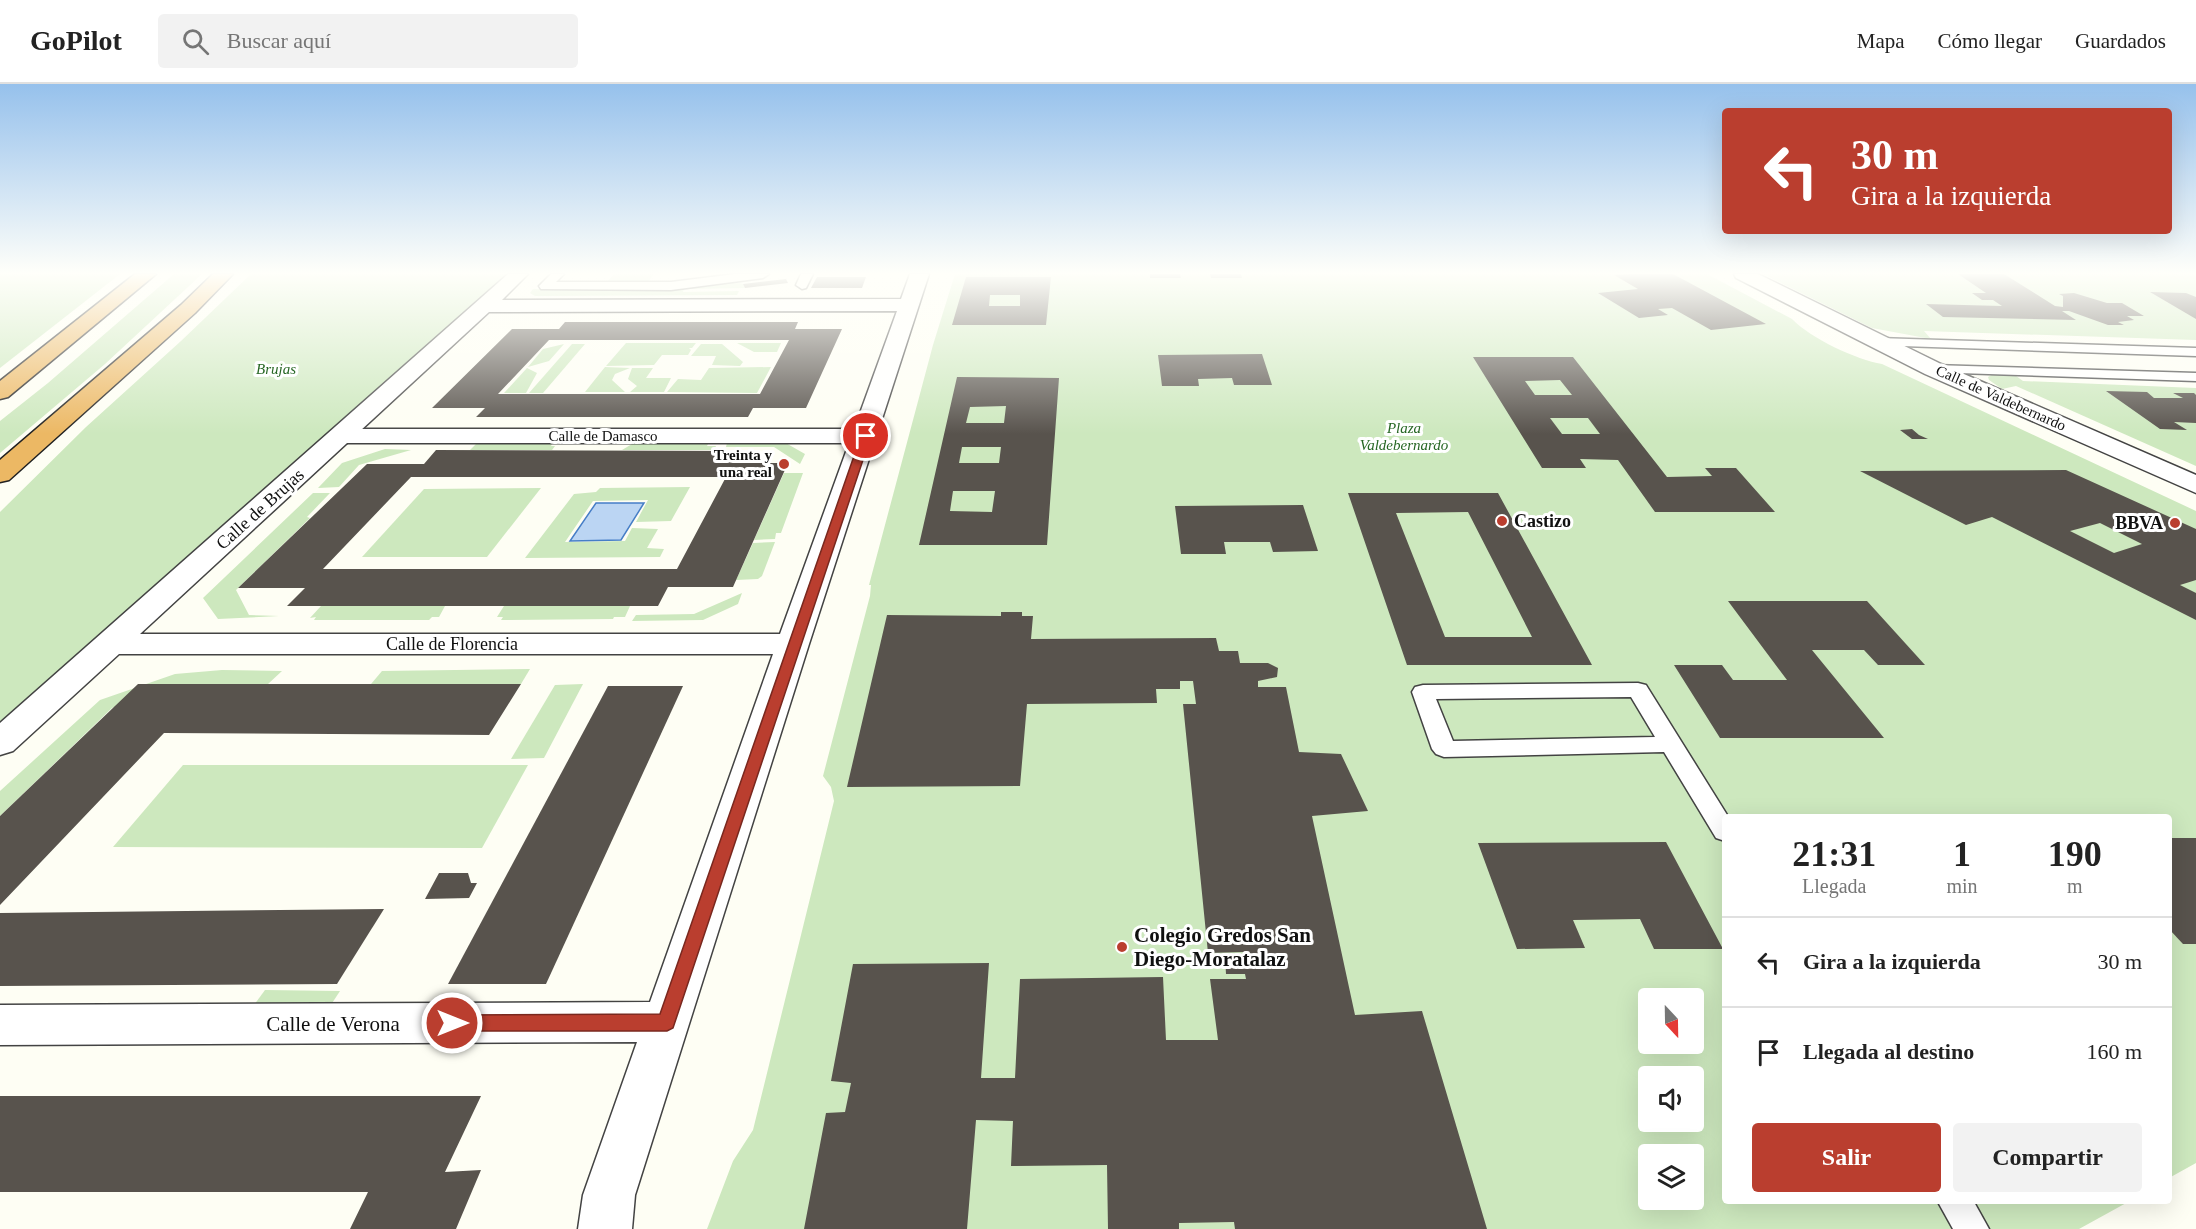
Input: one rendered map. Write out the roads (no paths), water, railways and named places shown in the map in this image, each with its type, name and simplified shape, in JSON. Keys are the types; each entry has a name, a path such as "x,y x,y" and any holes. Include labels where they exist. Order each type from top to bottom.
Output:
{"highway":[{"path":"0,392 80,327"},
{"path":"0,474 167,327"}],"street":[{"name":"Calle de Brujas","path":"0,743 459,327"},
{"path":"604,1218 793,644 902,327"},
{"name":"Calle de Valdebernardo","path":"1849,327 1933,369 2196,485"},
{"name":"Calle de Damasco","path":"340,436 866,436"},
{"name":"Calle de Florencia","path":"111,644 793,644"},
{"name":"Calle de Verona","path":"0,1025 667,1023"}],"lane":[{"path":"1878,342 2196,352"},
{"path":"1933,369 2196,377"},
{"path":"1671,744 1444,749 1423,692 1638,690 1722,827"},
{"path":"1956,1204 1972,1229"}],"water":[{"path":"596,503 644,503 621,540 570,541"}],"place":[{"name":"Treinta y una real","path":"784,464"},
{"name":"Castizo","path":"1502,521"},
{"name":"BBVA","path":"2175,523"},
{"name":"Colegio Gredos San Diego-Moratalaz","path":"1122,947"}],"park label":[{"name":"Brujas","path":"276,369"},
{"name":"Plaza Valdebernardo","path":"1404,436"}]}
